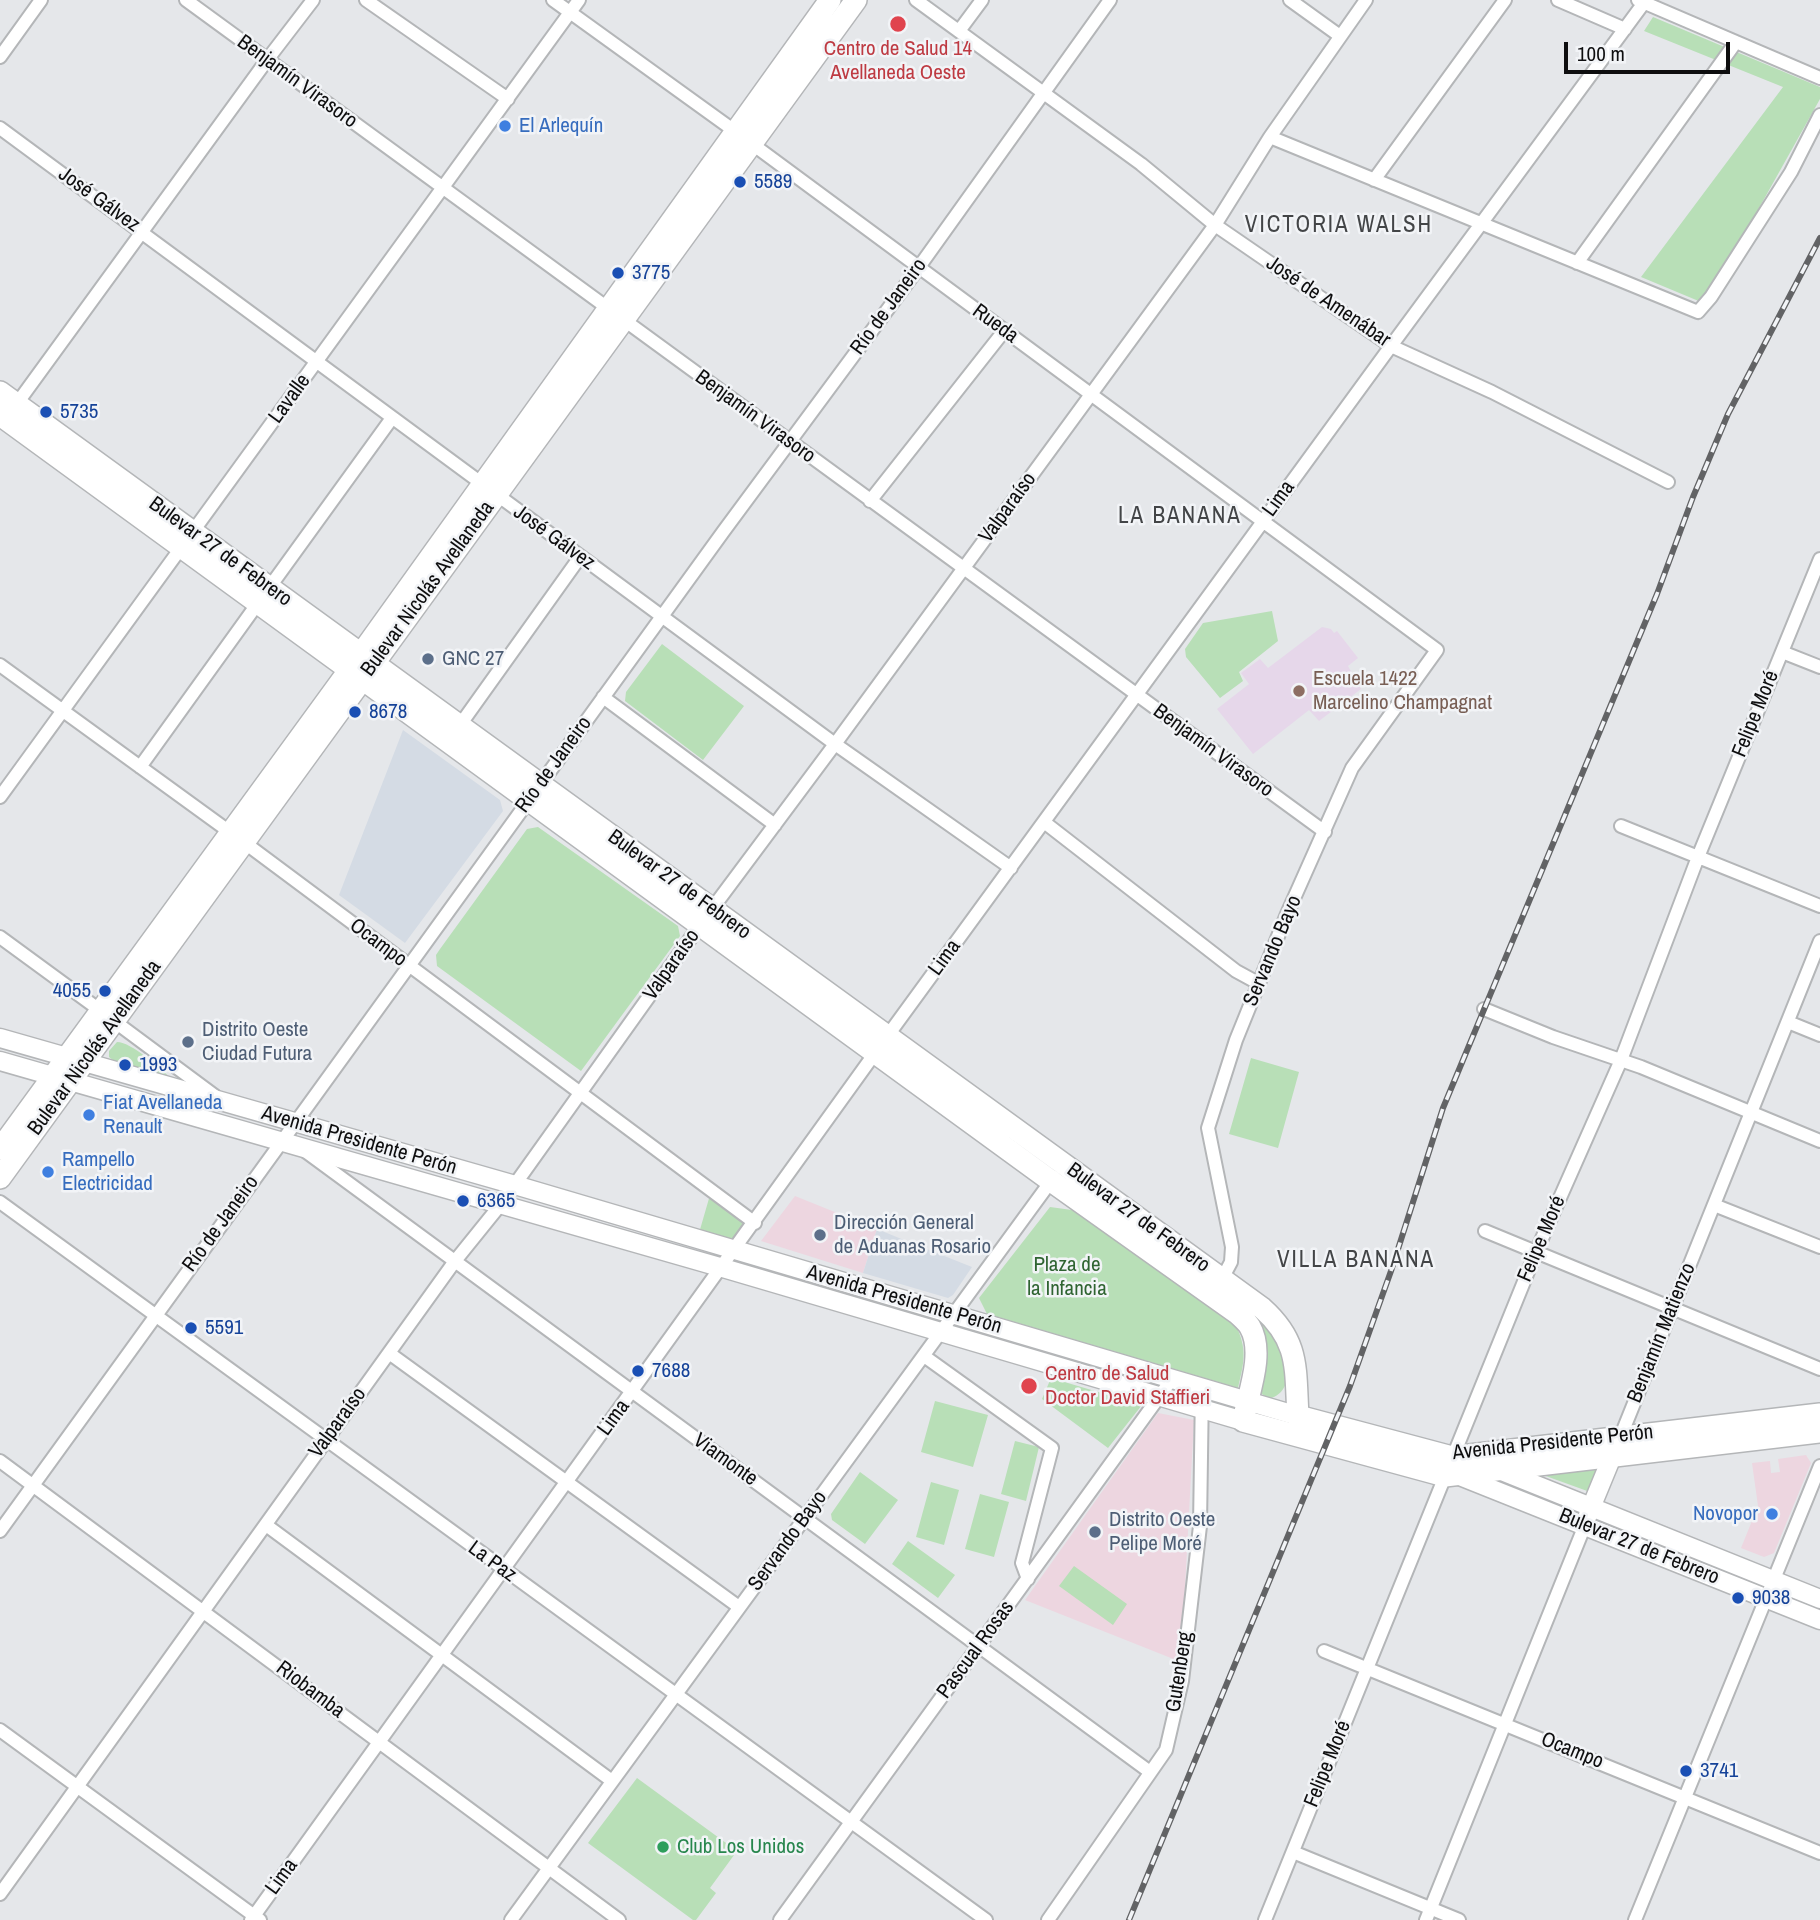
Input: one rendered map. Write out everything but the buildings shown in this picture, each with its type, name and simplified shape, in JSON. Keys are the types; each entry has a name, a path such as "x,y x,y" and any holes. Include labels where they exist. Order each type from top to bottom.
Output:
{"main road":[{"name":"Bulevar Nicolás Avellaneda","path":"744,138 830,0"},
{"name":"Bulevar Nicolás Avellaneda","path":"0,1178 62,1079 107,1016 744,138 856,0"},
{"name":"Bulevar 27 de Febrero","path":"5,411 188,540 706,917 875,1053 1238,1314 1250,1326 1255,1340 1255,1359 1245,1411"},
{"name":"Bulevar 27 de Febrero","path":"362,666 460,725 534,792"},
{"name":"Bulevar 27 de Febrero","path":"706,917 888,1036 1278,1322 1291,1344 1298,1416"},
{"name":"Avenida Presidente Perón","path":"0,1038 515,1185 1172,1379 1202,1388 1245,1411 1454,1466 1500,1470 1616,1447 1820,1414"},
{"name":"Avenida Presidente Perón","path":"0,1060 723,1268 1159,1398 1201,1409 1298,1416 1454,1466 1616,1447 1820,1432"},
{"name":"Bulevar Nicolás Avellaneda","path":"0,1149 62,1079"},
{"name":"Benjamín Matienzo","path":"1585,1525 1616,1447"},
{"name":"Bulevar 27 de Febrero","path":"1454,1466 1585,1525 1820,1619"},
{"name":"Bulevar 27 de Febrero","path":"1500,1470 1820,1599"}],"street":[{"path":"0,57 41,0"},
{"name":"Benjamín Virasoro","path":"186,0 615,316 1325,832"},
{"path":"5,411 142,232 313,0"},
{"path":"366,0 508,99"},
{"name":"Rueda","path":"553,0 1437,650"},
{"name":"Lavalle","path":"0,797 579,0"},
{"name":"José de Amenábar","path":"916,0 1141,164 1215,225 1391,346 1492,392 1668,482"},
{"path":"959,31 982,0"},
{"name":"Río de Janeiro","path":"0,1531 1110,0"},
{"path":"1290,0 1340,36"},
{"name":"Valparaíso","path":"0,1894 455,1261 515,1185 706,917 1215,225 1270,137 1366,0"},
{"path":"1374,180 1506,0"},
{"path":"1558,0 1625,29"},
{"path":"1642,1 1820,78"},
{"name":"Lima","path":"255,1918 875,1053 1625,29 1642,1"},
{"path":"1577,263 1736,42"},
{"path":"1270,137 1698,312 1711,297 1791,172 1820,115"},
{"name":"José Gálvez","path":"0,128 489,491 835,744 1011,868"},
{"path":"870,501 1004,331"},
{"path":"140,767 392,418"},
{"path":"460,725 580,557"},
{"name":"Felipe Moré","path":"1265,1920 1367,1668 1454,1466 1536,1252 1621,1060 1698,857 1820,559"},
{"name":"Servando Bayo","path":"1222,1279 1231,1262 1232,1247 1208,1128 1236,1040 1258,983 1352,768 1437,650"},
{"path":"1782,652 1820,667"},
{"name":"Ocampo","path":"0,665 237,837 755,1223"},
{"path":"603,697 775,825"},
{"path":"1044,822 1236,971 1258,983"},
{"path":"1621,826 1820,906"},
{"path":"0,937 224,1102"},
{"name":"Benjamín Matienzo","path":"1616,1447 1820,941"},
{"path":"1484,1009 1553,1038 1621,1060 1820,1141"},
{"path":"1788,1021 1820,1035"},
{"name":"Viamonte","path":"299,1147 1150,1772"},
{"name":"Servando Bayo","path":"511,1920 1064,1163"},
{"name":"La Paz","path":"0,1202 986,1920"},
{"path":"1714,1205 1820,1247"},
{"path":"1485,1231 1820,1369"},
{"path":"389,1353 739,1607"},
{"path":"924,1356 1052,1448 1023,1563 1028,1579"},
{"name":"Pascual Rosas","path":"784,1915 1172,1379"},
{"name":"Gutenberg","path":"1048,1920 1166,1750 1182,1681 1200,1526 1202,1388"},
{"name":"Riobamba","path":"0,1461 619,1920"},
{"path":"1635,1920 1820,1466"},
{"path":"266,1525 612,1781"},
{"name":"Benjamín Matienzo","path":"1428,1914 1585,1525"},
{"name":"Ocampo","path":"1324,1650 1820,1853"},
{"path":"0,1730 255,1918"},
{"path":"1293,1852 1428,1914 1459,1920"},
{"path":"784,1915 799,1920"}],"shaded area":[{"name":"Escuela 1422 Marcelino Champagnat","path":"1322,627 1331,629 1334,633 1337,631 1358,658 1348,666 1361,689 1319,721 1309,710 1253,754 1217,709 1249,684 1241,673 1260,659 1268,668"},
{"path":"403,730 500,800 503,811 405,943 339,895"},
{"name":"Dirección General de Aduanas Rosario","path":"795,1196 877,1229 863,1273 761,1241"},
{"path":"877,1229 972,1267 953,1295 948,1298 863,1273"},
{"path":"1158,1413 1194,1420 1181,1662 1025,1600"},
{"name":"Novopor","path":"1806,1455 1811,1463 1774,1553 1764,1557 1741,1548 1758,1506 1752,1463 1770,1461 1771,1473 1780,1472 1778,1459"}],"green space":[{"path":"1653,17 1820,87 1820,99 1754,217 1701,302 1641,277 1783,87 1644,31"},
{"path":"1272,611 1278,641 1239,672 1243,681 1220,698 1186,657 1185,649 1203,623"},
{"path":"662,644 744,706 703,760 625,701 626,692"},
{"path":"538,827 678,926 680,936 581,1071 437,966 436,955 527,829"},
{"path":"117,1042 138,1051 172,1079 114,1061 109,1057 109,1051"},
{"path":"1251,1058 1299,1072 1278,1148 1229,1134"},
{"path":"710,1195 743,1222 738,1237 733,1240 699,1233"},
{"name":"Plaza de la Infancia","path":"1050,1207 1072,1210 1235,1324 1242,1341 1244,1356 1238,1388 987,1314 979,1298"},
{"path":"1265,1316 1283,1348 1288,1374 1279,1394 1268,1399 1261,1393 1258,1383 1257,1322"},
{"path":"1051,1378 1142,1405 1108,1448 1042,1399"},
{"path":"935,1401 988,1415 973,1467 921,1452"},
{"path":"1015,1441 1039,1447 1026,1501 1001,1494"},
{"path":"1603,1466 1590,1492 1543,1475"},
{"path":"860,1472 898,1500 865,1544 832,1520 831,1514"},
{"path":"931,1482 959,1490 944,1545 916,1537"},
{"path":"980,1494 1009,1502 994,1557 965,1549"},
{"path":"908,1541 955,1575 938,1598 892,1564"},
{"path":"1074,1566 1127,1604 1113,1625 1059,1586"},
{"name":"Club Los Unidos","path":"637,1778 737,1851 710,1888 716,1893 696,1920 588,1843"}],"railway":[{"path":"1129,1920 1350,1386 1391,1271 1443,1108 1657,594 1693,497 1728,414 1820,238"}],"place":[{"name":"Centro de Salud 14 Avellaneda Oeste","path":"898,24"},
{"name":"El Arlequín","path":"505,126"},
{"name":"5589","path":"740,182"},
{"name":"3775","path":"618,273"},
{"name":"5735","path":"46,412"},
{"name":"GNC 27","path":"428,659"},
{"name":"Escuela 1422 Marcelino Champagnat","path":"1299,691"},
{"name":"8678","path":"355,712"},
{"name":"4055","path":"105,991"},
{"name":"Distrito Oeste Ciudad Futura","path":"188,1042"},
{"name":"1993","path":"125,1065"},
{"name":"Fiat Avellaneda Renault","path":"89,1115"},
{"name":"Rampello Electricidad","path":"48,1172"},
{"name":"6365","path":"463,1201"},
{"name":"Dirección General de Aduanas Rosario","path":"820,1235"},
{"name":"5591","path":"191,1328"},
{"name":"7688","path":"638,1371"},
{"name":"Centro de Salud Doctor David Staffieri","path":"1029,1386"},
{"name":"Novopor","path":"1772,1514"},
{"name":"Distrito Oeste Pelipe Moré","path":"1095,1532"},
{"name":"9038","path":"1738,1598"},
{"name":"3741","path":"1686,1771"},
{"name":"Club Los Unidos","path":"663,1847"}],"district":[{"name":"VICTORIA WALSH","path":"1339,226"},
{"name":"LA BANANA","path":"1180,517"},
{"name":"VILLA BANANA","path":"1356,1261"}]}
